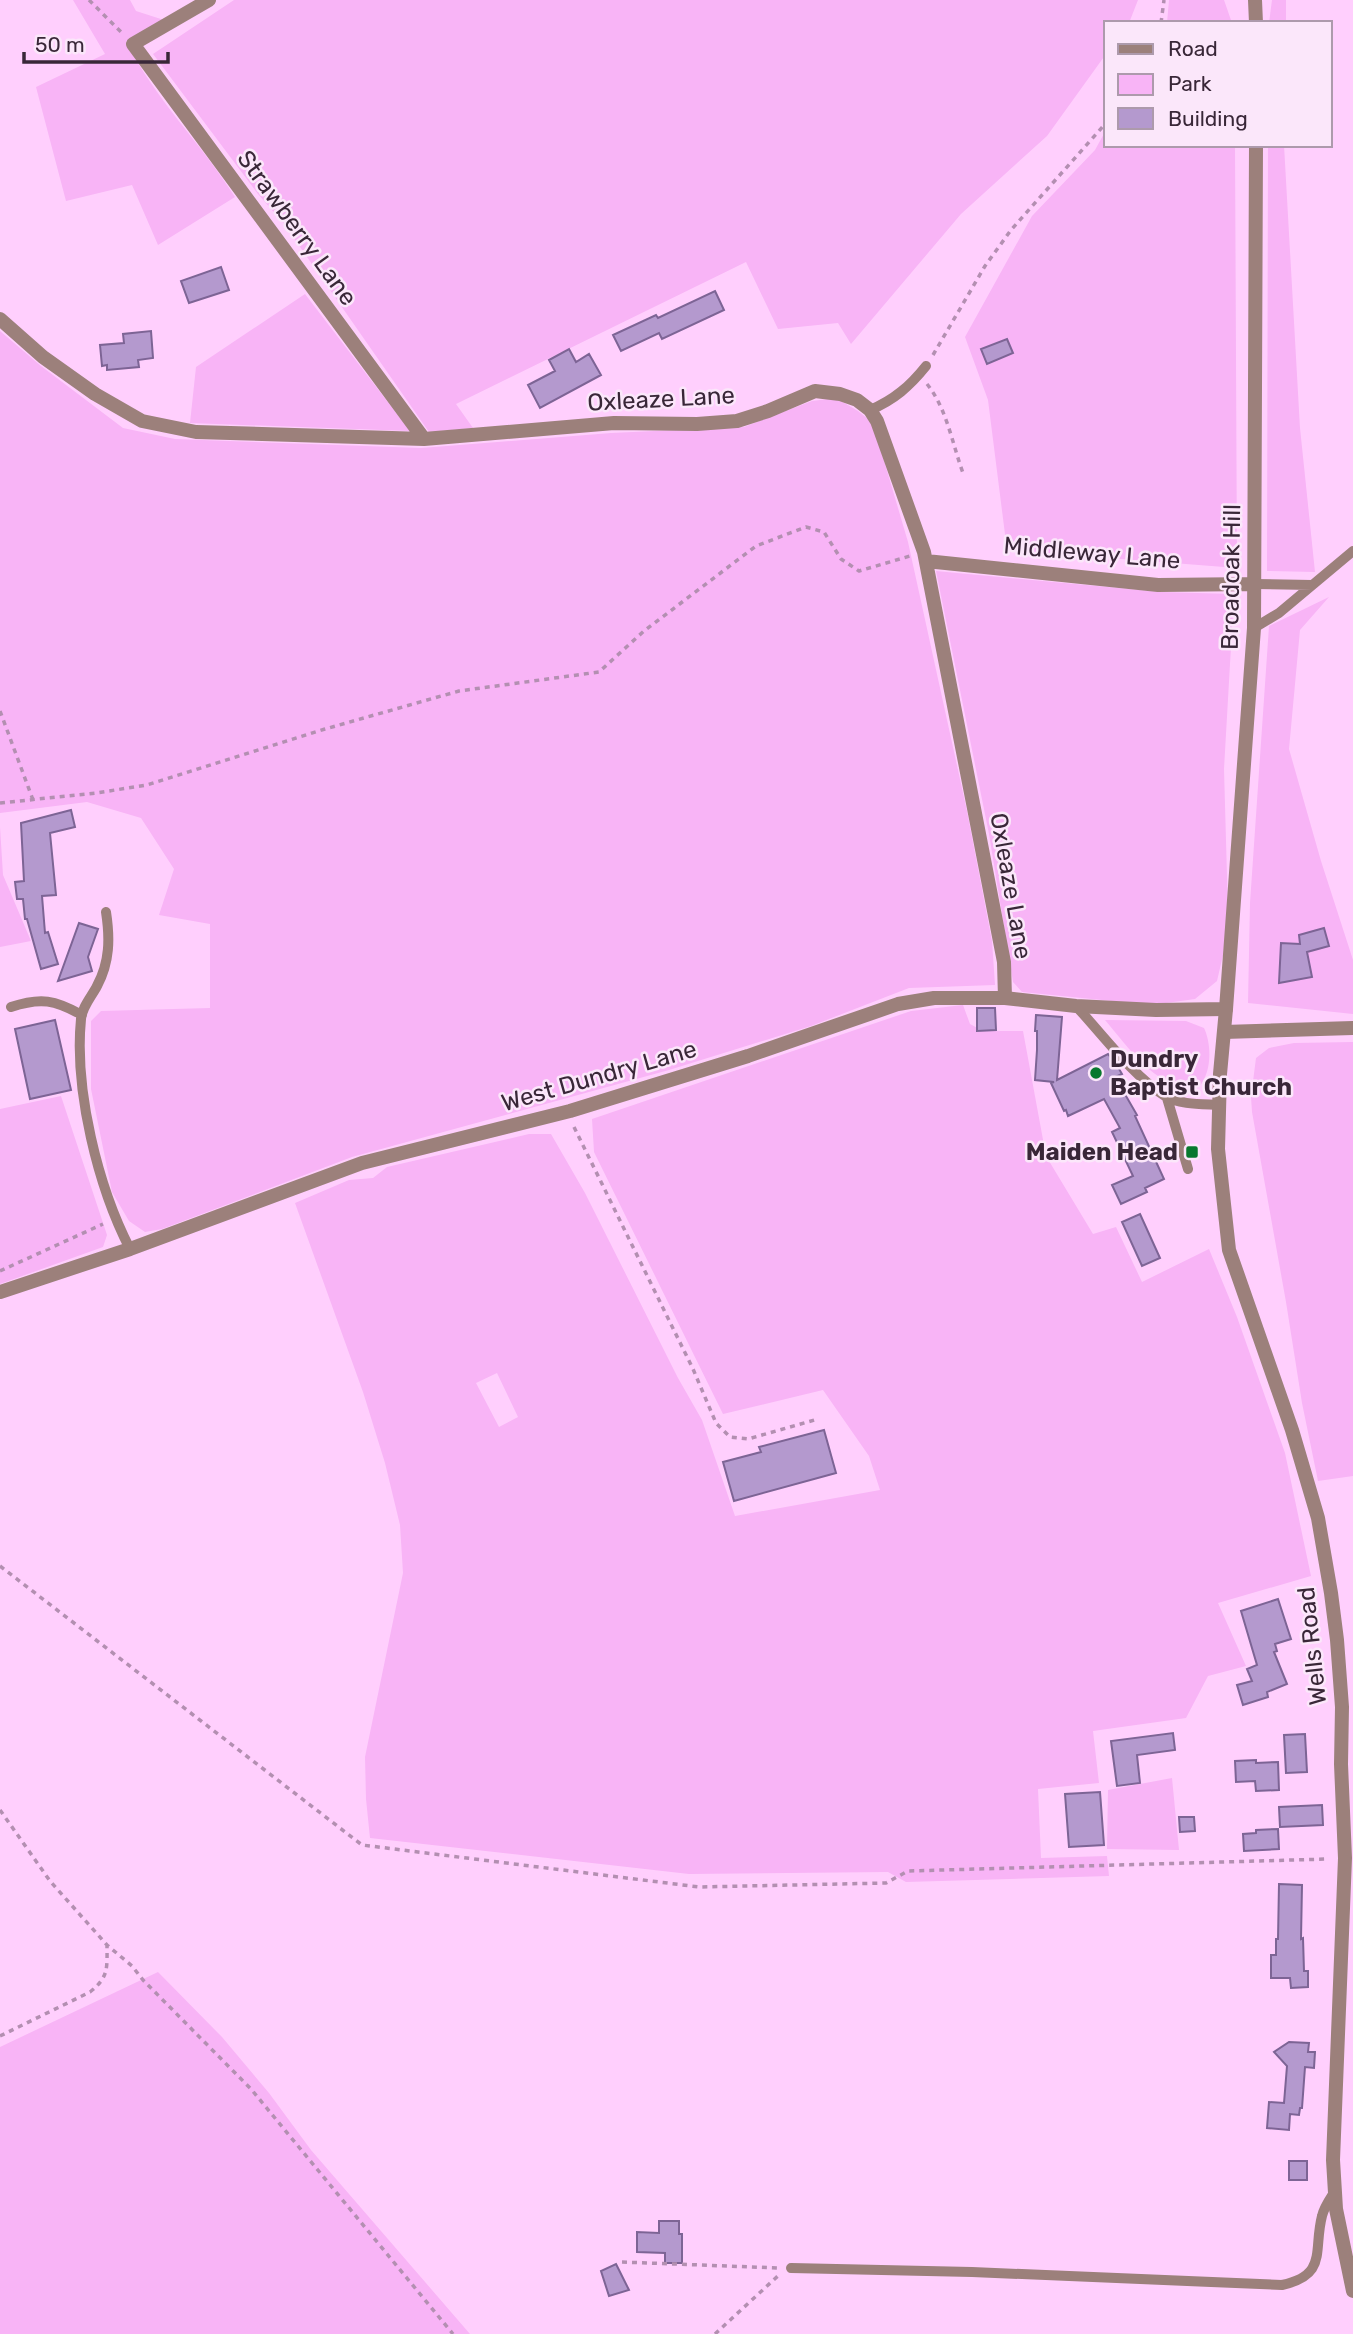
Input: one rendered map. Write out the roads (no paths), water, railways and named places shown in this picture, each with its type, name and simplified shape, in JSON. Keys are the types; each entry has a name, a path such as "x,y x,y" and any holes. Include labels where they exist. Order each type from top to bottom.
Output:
{"street":[{"name":"Strawberry Lane","path":"209,0 133,44 424,439"},
{"path":"1255,0 1256,21"},
{"name":"Broadoak Hill","path":"1226,1009 1254,628 1256,147"},
{"name":"Oxleaze Lane","path":"0,319 43,358 94,394 142,421 196,432 424,439 614,423 697,424 737,421 816,391 840,394 857,400 870,410 882,433 925,556 1004,962 1005,998"},
{"name":"Middleway Lane","path":"925,556 1158,585 1255,584"},
{"name":"West Dundry Lane","path":"0,1292 130,1249 362,1163 570,1111 748,1056 898,1004 934,998 1005,998 1076,1006 1156,1010 1226,1009"},
{"name":"Wells Road","path":"1226,1009 1220,1074 1218,1149 1229,1250 1292,1430 1318,1518 1347,1710 1341,1764 1345,1858 1333,2160 1336,2209 1353,2291"},
{"path":"1224,1032 1353,1028"}],"lane":[{"path":"870,410 888,402 909,386 923,370"},
{"path":"1254,628 1279,613 1353,551"},
{"path":"1255,584 1312,585"},
{"path":"106,912 108,956 99,984 82,1015 84,1097 101,1177 116,1220 130,1249"},
{"path":"11,1007 27,1001 42,1000 61,1003 82,1015"},
{"path":"1076,1006 1140,1075 1167,1098 1219,1105"},
{"path":"1167,1098 1188,1169"},
{"path":"791,2268 972,2272 1282,2285 1307,2276 1312,2268 1316,2260 1322,2213 1335,2191"}],"place":[{"name":"Dundry Baptist Church","path":"1096,1073"},
{"name":"Maiden Head","path":"1192,1152"}]}
